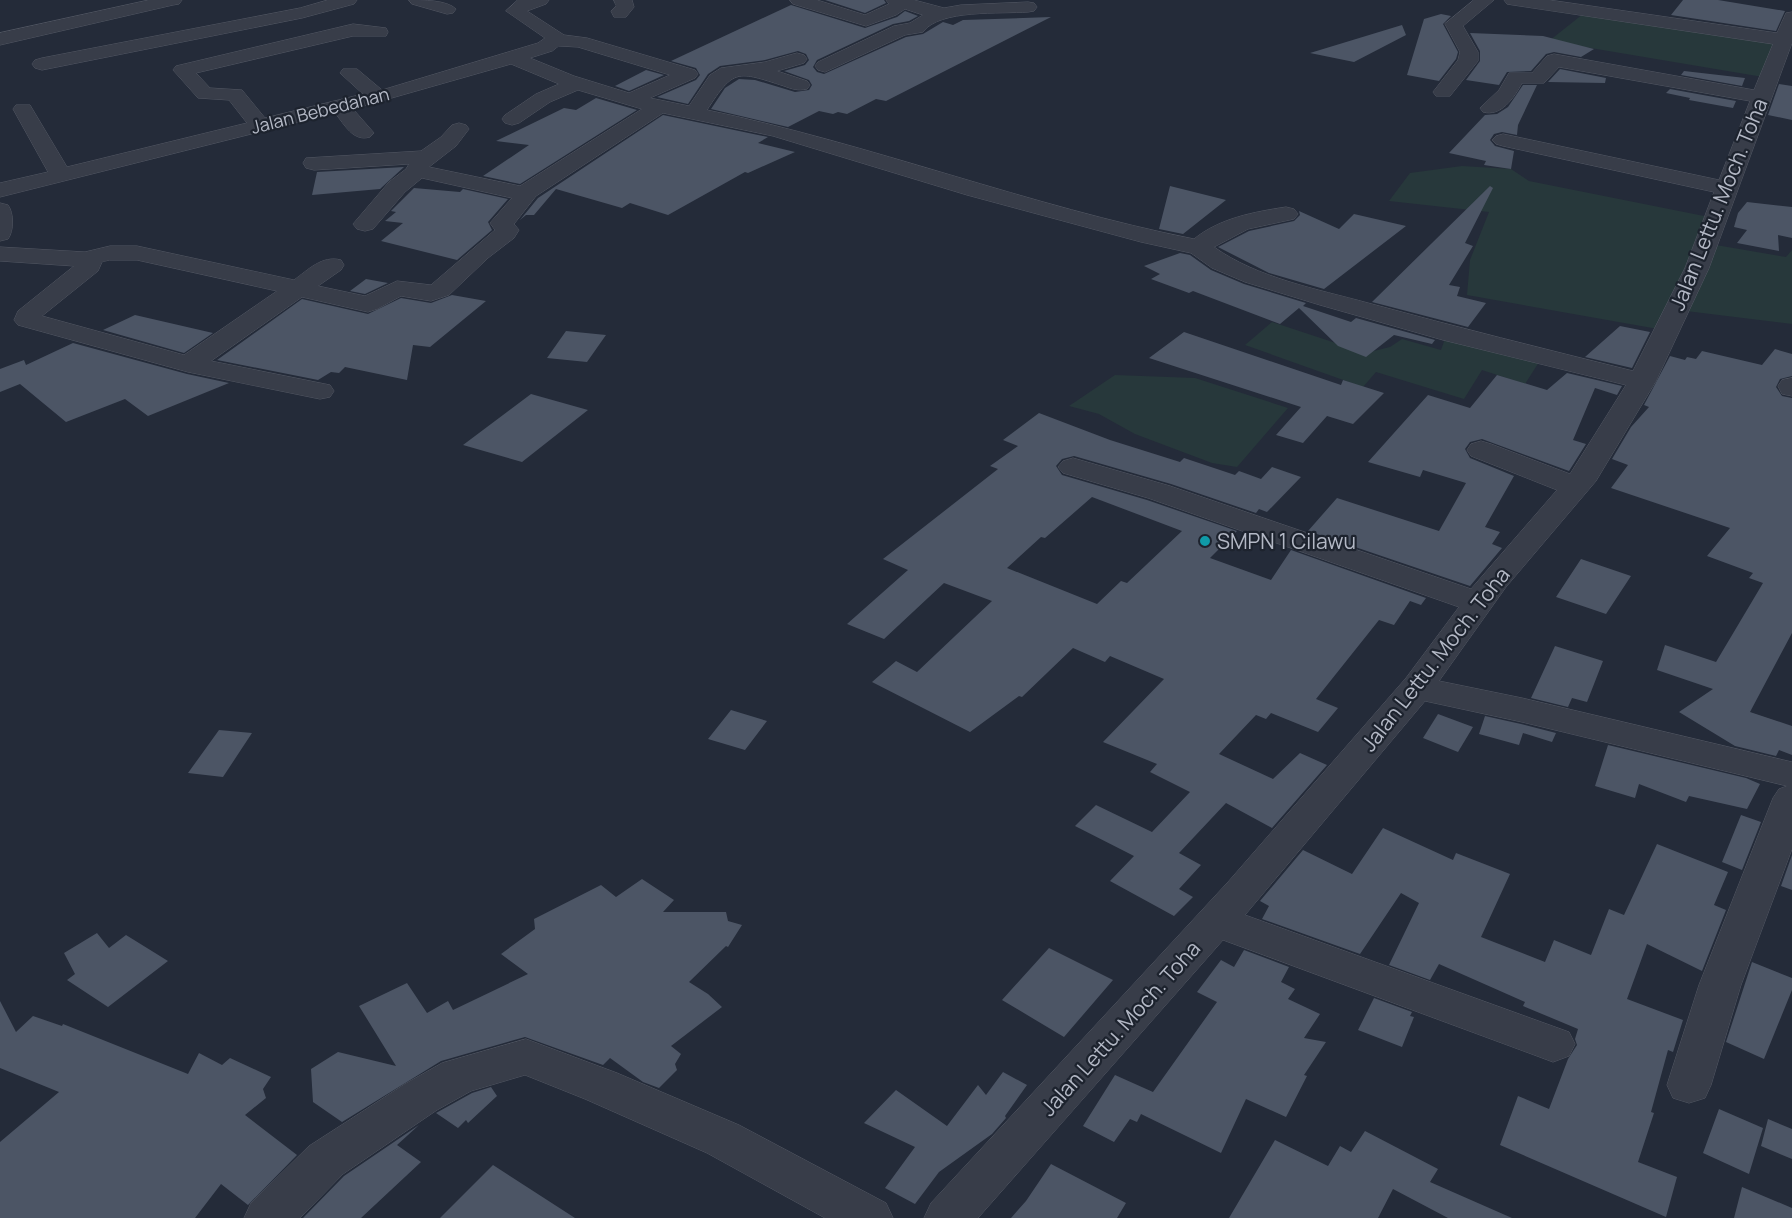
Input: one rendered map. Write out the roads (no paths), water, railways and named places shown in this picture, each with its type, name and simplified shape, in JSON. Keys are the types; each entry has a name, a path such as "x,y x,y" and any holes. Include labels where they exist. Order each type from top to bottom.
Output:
{"street":[{"path":"42,63 306,12 348,0"},
{"path":"418,0 447,9"},
{"path":"540,0 524,4 515,11 516,14 555,35 556,40 580,42 688,74 630,100"},
{"path":"799,0 866,21 890,11 899,1 937,14 951,15 963,10 1028,7"},
{"path":"1443,92 1468,61 1469,52 1454,24 1485,0"},
{"path":"1514,0 1790,27"},
{"path":"0,26 9,37 173,10 231,42 223,46 235,58"},
{"path":"259,125 238,96 233,93 204,94 183,70 371,31 306,12"},
{"path":"825,66 900,31 917,28 919,24 937,14"},
{"name":"Jalan Lettu. Moch. Toha","path":"948,1218 1216,921 1418,686 1495,580 1586,475 1642,381 1697,268 1725,188 1790,27"},
{"name":"Jalan Bebedahan","path":"0,190 377,96 513,58 556,40"},
{"path":"513,58 630,100 777,131 986,193 1149,237 1199,247 1221,263 1254,277 1329,300 1452,334 1642,381"},
{"path":"694,114 717,79 733,71 767,69 797,59"},
{"path":"1490,108 1507,93 1516,77 1537,80 1554,60 1761,97"},
{"path":"754,69 800,85"},
{"path":"350,73 377,96"},
{"path":"512,119 543,98 578,83"},
{"path":"339,106 363,133"},
{"path":"0,254 85,259 110,253 137,253 366,305 397,288 436,292 506,233 507,230 502,223 521,203 527,192 659,106"},
{"path":"23,109 60,174"},
{"path":"365,225 397,187 421,164 453,140 459,129"},
{"path":"1503,140 1725,188"},
{"path":"314,163 421,164 506,191 527,192"},
{"path":"0,210 0,234"},
{"path":"1199,247 1231,225 1251,219 1286,214"},
{"path":"85,259 90,263 89,266 27,316 27,320 188,363 320,392"},
{"path":"188,363 333,265"},
{"path":"1481,450 1576,486"},
{"path":"1073,467 1159,492 1479,603"},
{"path":"1418,686 1440,694 1522,710 1792,775"},
{"path":"1689,1085 1719,985 1792,798"},
{"path":"1216,921 1553,1044"},
{"path":"268,1218 326,1160 421,1097 458,1076 526,1057 601,1086 723,1139 869,1218"}],"place":[{"name":"SMPN 1 Cilawu","path":"1205,541"}]}
